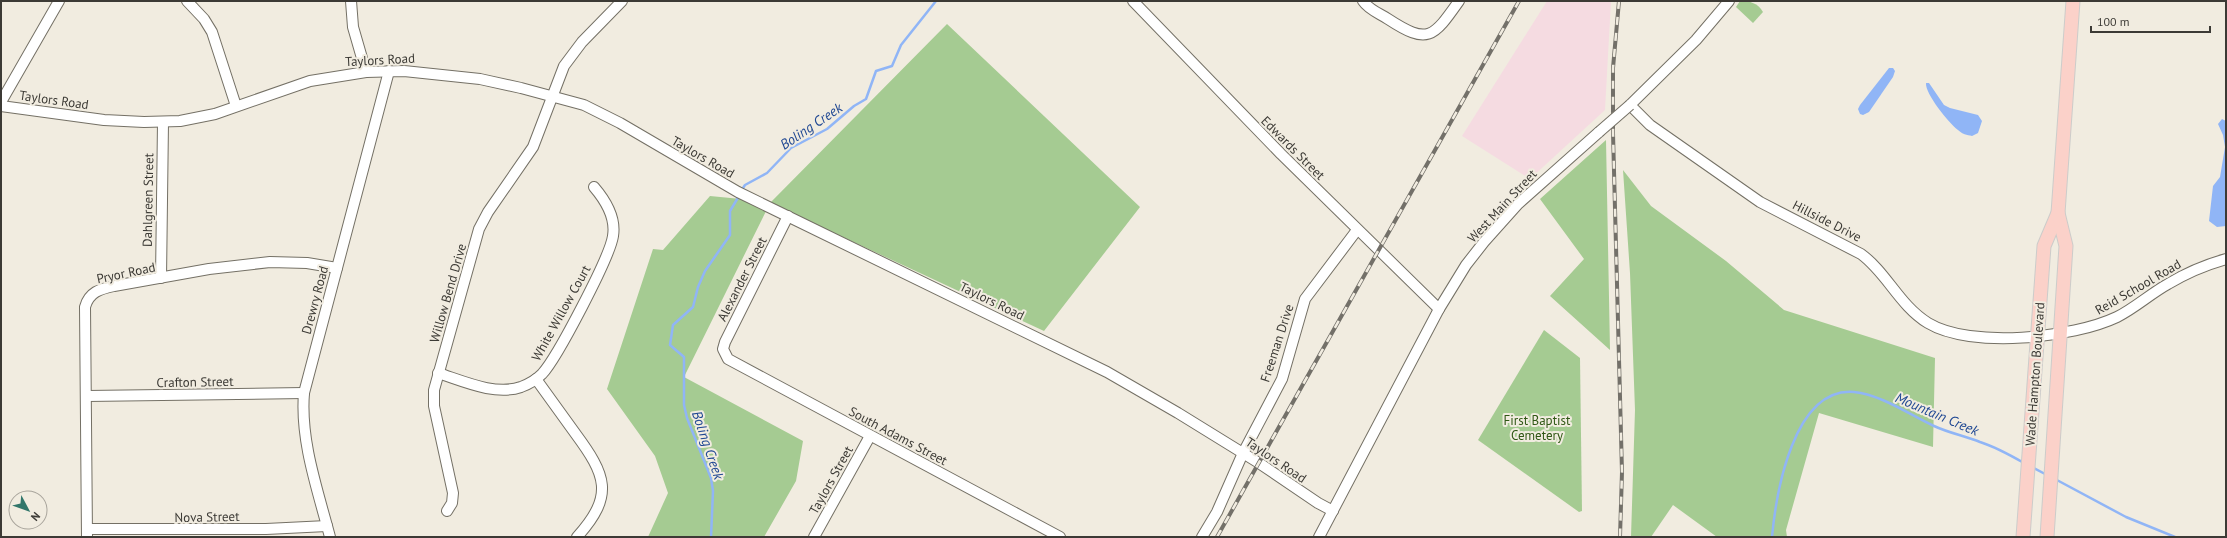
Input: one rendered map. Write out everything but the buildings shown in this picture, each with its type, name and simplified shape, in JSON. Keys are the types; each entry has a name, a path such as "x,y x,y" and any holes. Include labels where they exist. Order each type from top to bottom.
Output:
{"main road":[{"name":"Wade Hampton Boulevard","path":"2047,537 2066,246 2058,214 2073,1"},
{"name":"Wade Hampton Boulevard","path":"2023,537 2044,246 2058,214"}],"street":[{"path":"1,102 59,1"},
{"path":"187,1 204,19 212,32 236,106"},
{"path":"351,1 352,23 366,72"},
{"name":"Willow Bend Drive","path":"447,511 452,502 453,493 434,406 438,373 479,229 488,212 533,147 568,58 622,1"},
{"name":"Edwards Street","path":"1133,1 1281,154 1439,309"},
{"path":"1363,1 1370,9 1408,32 1421,35 1430,34 1440,27 1459,1"},
{"name":"West Main Street","path":"1319,537 1439,309 1466,265 1498,225 1535,188 1630,105 1696,40 1729,1"},
{"name":"Taylors Road","path":"1,106 104,120 163,122 198,118 310,81 366,72 389,71 423,71 461,76 552,96 584,105 606,115 738,192 1107,372 1243,453 1332,511"},
{"name":"Drewry Road","path":"330,537 308,448 302,408 304,393 389,71"},
{"name":"Hillside Drive","path":"1630,105 1650,125 1760,202 1848,245 1863,255 1904,302 1929,324 1942,330 1975,337 2015,338 2038,336"},
{"name":"Dahlgreen Street","path":"161,278 163,122"},
{"name":"White Willow Court","path":"438,373 500,390 520,387 536,379 550,363 562,343 611,246 613,236 612,215 604,200 594,187"},
{"name":"Alexander Street","path":"725,355 723,349 725,342 788,216"},
{"name":"Freeman Drive","path":"1202,537 1216,512 1243,453 1282,379 1305,299 1324,270 1357,230"},
{"name":"Reid School Road","path":"2038,336 2085,330 2101,324 2127,311 2186,273 2226,259"},
{"name":"Pryor Road","path":"87,533 87,396 85,307 88,298 95,291 103,288 209,269 270,262 307,263 337,268"},
{"name":"South Adams Street","path":"725,355 730,361 1060,537"},
{"path":"536,379 592,455 601,475 602,485 599,505 588,524 577,537"},
{"name":"Crafton Street","path":"87,396 304,393"},
{"name":"Taylors Street","path":"814,537 870,436"},
{"name":"Nova Street","path":"87,533 266,530 327,526"}],"shaded area":[{"path":"1547,1 1611,1 1605,110 1530,179 1462,136"}],"green space":[{"path":"1740,1 1753,3 1759,6 1763,12 1753,23 1736,7"},
{"path":"947,24 1140,207 1044,331 770,203 684,377 803,441 796,481 764,537 648,537 668,493 655,456 607,389 653,249 663,250 710,196 771,202"},
{"path":"1606,140 1610,350 1550,296 1584,259 1540,199"},
{"path":"1623,170 1651,206 1726,261 1784,310 1935,358 1933,447 1819,413 1786,530 1787,537 1717,537 1673,505 1651,537 1631,537 1635,410 1630,273"},
{"name":"First Baptist Cemetery","path":"1544,330 1580,358 1582,511 1579,512 1478,440"}],"water":[{"path":"1889,68 1893,68 1895,71 1893,77 1869,112 1863,115 1860,114 1858,109 1860,105"},
{"path":"1926,83 1929,83 1944,105 1978,115 1982,121 1978,133 1972,136 1966,135 1954,126 1933,101"},
{"path":"2222,119 2226,121 2226,226 2217,227 2209,221 2213,186 2220,177 2225,147 2223,135 2218,124"}],"waterway":[{"name":"Boling Creek","path":"741,191 745,185 767,173 791,148 827,129 854,106 866,99 876,71 892,66 901,45 936,1"},
{"name":"Boling Creek","path":"711,537 713,491 711,478 687,418 684,405 684,357 670,345 673,325 693,307 698,287 705,271 730,235 730,211 739,196"},
{"name":"Mountain Creek","path":"1772,537 1778,496 1792,446 1802,424 1816,406 1833,395 1854,392 1875,397 1945,431 1992,446 2024,463"},
{"name":"Mountain Creek","path":"2032,467 2047,475"},
{"name":"Mountain Creek","path":"2055,479 2126,517 2175,537"}],"railway":[{"path":"1217,537 1519,1"},
{"path":"1619,1 1613,68 1613,133 1622,472 1620,537"}]}
